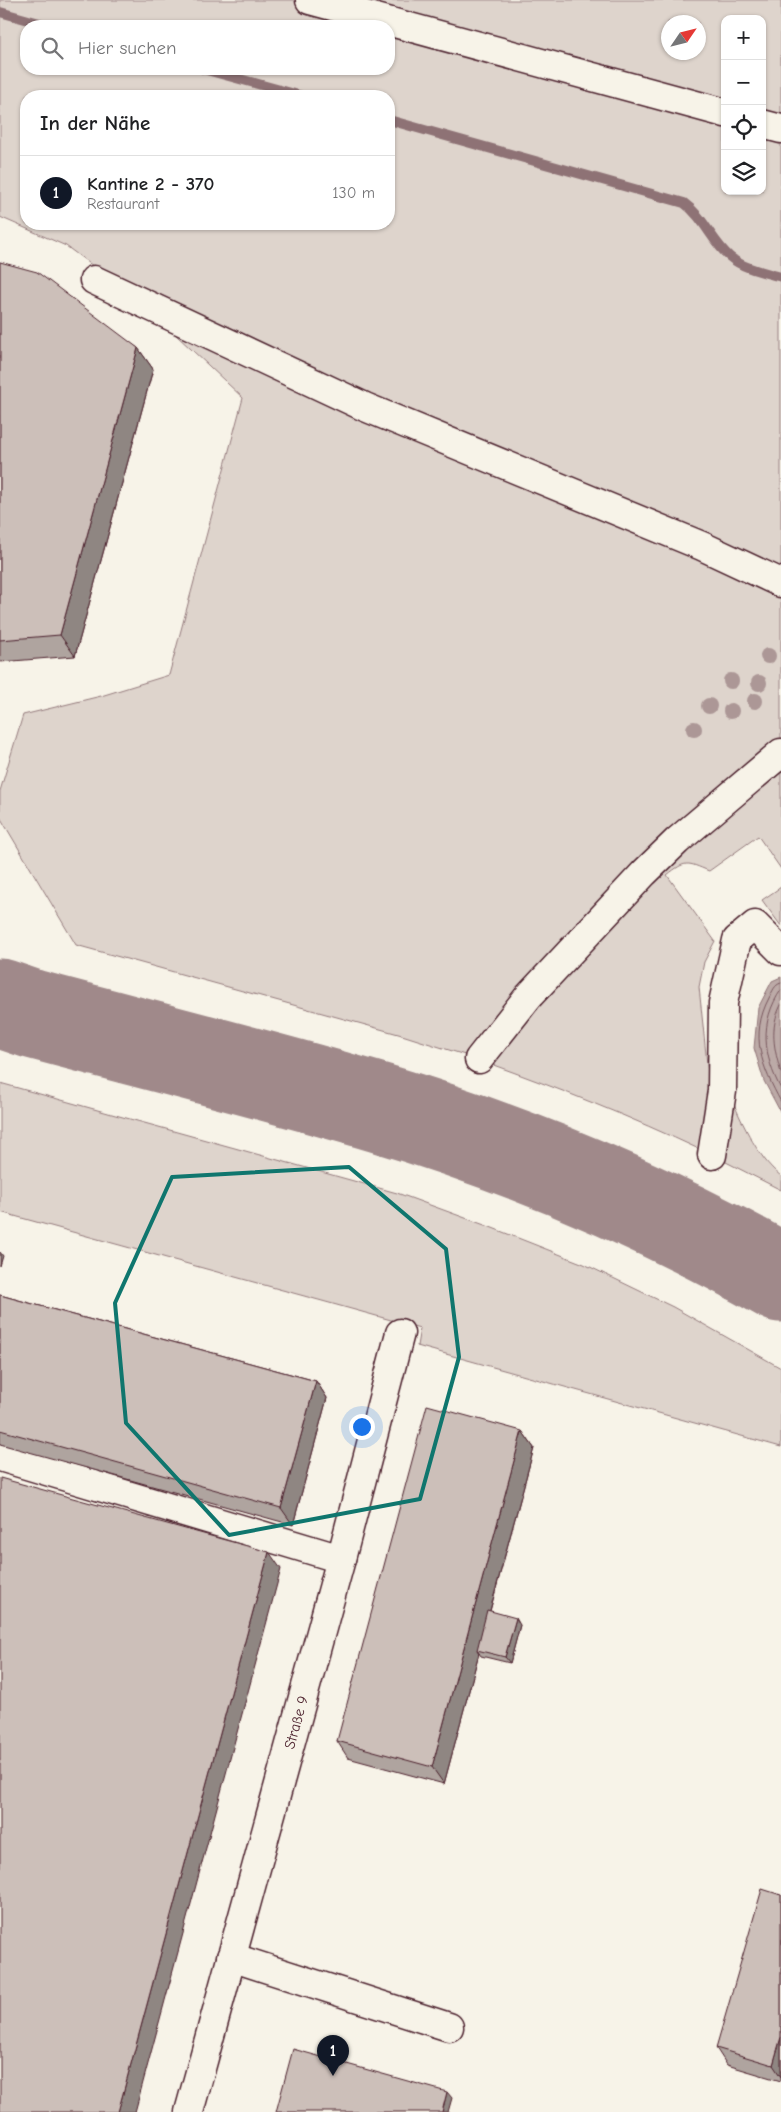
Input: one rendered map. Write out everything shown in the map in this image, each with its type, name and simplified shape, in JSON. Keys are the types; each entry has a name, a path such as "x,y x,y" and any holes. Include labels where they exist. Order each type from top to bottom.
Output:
{"lane":[{"path":"310,0 383,20"},
{"path":"395,23 721,113"},
{"path":"766,125 781,129"},
{"path":"94,280 365,407 702,546 781,583"},
{"path":"479,1059 528,997 644,873 677,841 781,753"},
{"path":"712,1155 722,1091 723,1003 737,940 755,925 781,951"},
{"name":"Straße 9","path":"189,2112 341,1559 400,1334"},
{"path":"0,1458 341,1559"},
{"path":"231,1958 449,2027"}],"highlighted area":[{"path":"349,1167 446,1249 459,1357 420,1499 229,1535 126,1423 115,1303 172,1177"}],"shaded area":[{"path":"0,0 781,0 781,571 368,400 105,275 66,246 30,230 395,230 395,90 20,90 20,226 0,217"},
{"path":"158,318 781,591 781,742 676,832 643,853 636,868 468,1056 402,1035 76,945 0,817 0,791 23,715 101,696 169,675 243,398"},
{"path":"781,766 781,869 758,836 709,871 687,864 678,867 667,875 715,941 704,962 699,987 710,1093 701,1150 595,1104 488,1063 535,1002 661,869"},
{"path":"781,887 781,926 762,900"},
{"path":"0,1083 397,1193 584,1264 673,1307 781,1368 781,1447 417,1346 420,1328 0,1212"},
{"path":"727,1088 756,1147 772,1168 781,1176 781,1190 724,1161"}],"water":[{"path":"781,977 781,1113 764,1081 754,1048 758,1008 772,981"}],"building":[{"path":"0,262 37,272 138,348 60,635 0,640"},
{"path":"0,1295 316,1381 281,1508 0,1430"},
{"path":"427,1405 522,1431 432,1767 337,1741"},
{"path":"0,1478 269,1552 118,2112 0,2112"},
{"path":"487,1610 516,1618 505,1657 477,1650"},
{"path":"762,1889 781,1895 781,2037 773,2065 716,2048"},
{"path":"293,2049 447,2092 442,2112 276,2112"}],"waterway":[{"path":"0,12 29,20"},
{"path":"225,75 280,90"},
{"path":"395,122 684,203 697,215 730,257 748,267 781,277"}],"taxiway":[{"path":"0,1003 32,1014 337,1095 432,1124 534,1161 635,1204 685,1227 781,1278"}],"place":[{"name":"Kantine 2 - 370","path":"333,2076"}]}
